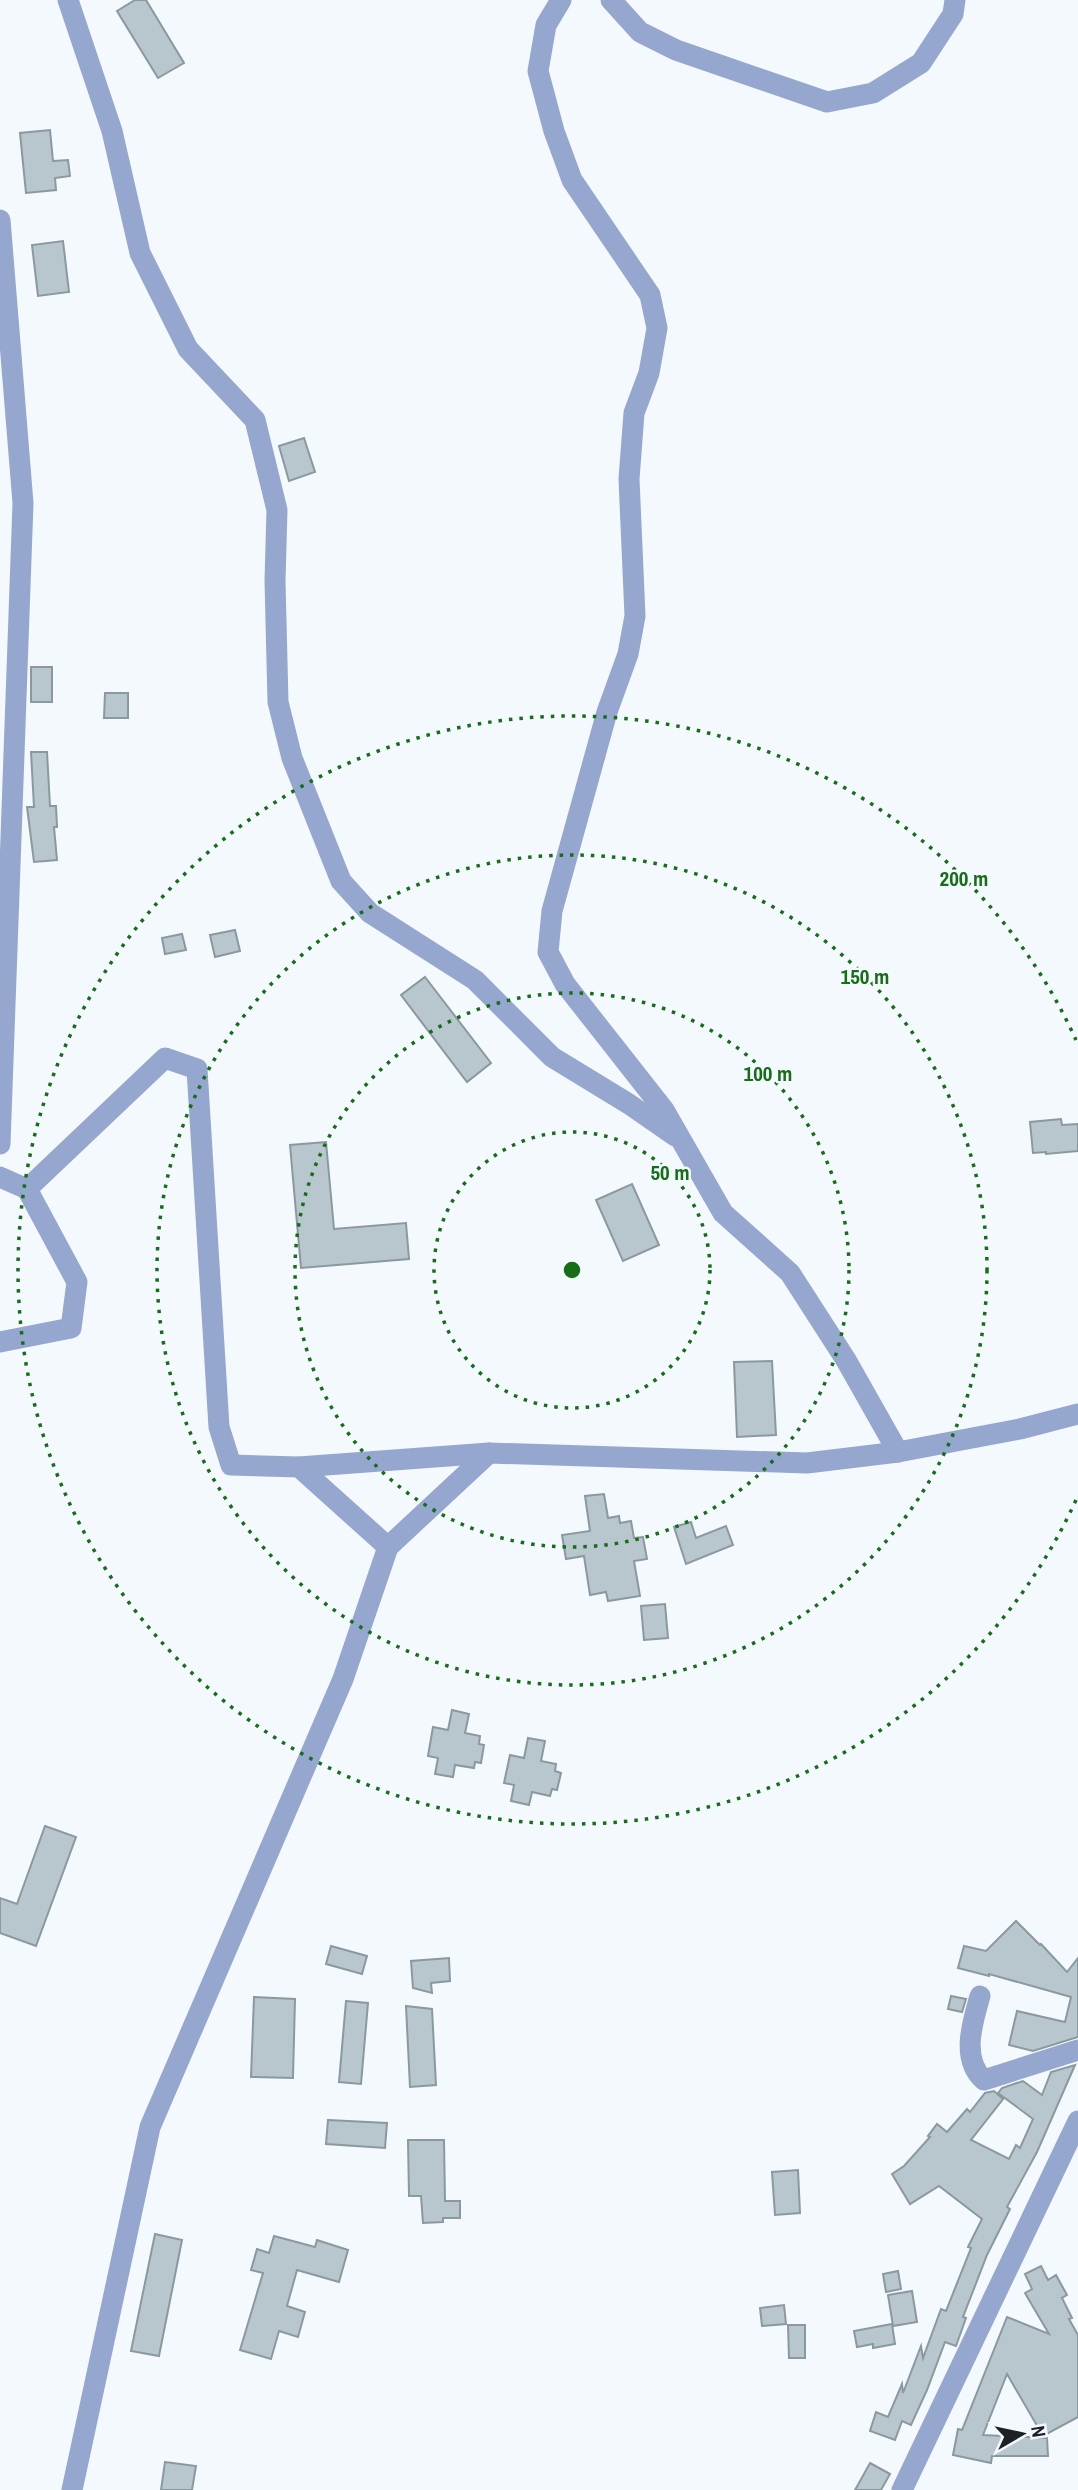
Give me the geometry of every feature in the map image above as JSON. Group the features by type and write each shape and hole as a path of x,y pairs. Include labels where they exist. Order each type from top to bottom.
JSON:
{"street":[{"path":"68,0 112,131 140,253 188,349 255,420 277,510 275,581 278,702 292,758 341,881 370,913 475,981 552,1057 629,1104 681,1141"},
{"path":"561,0 546,25 538,71 554,131 572,180 650,295 657,328 649,373 634,413 629,479 635,616 628,654 607,712 552,911 548,952 565,984 664,1110 723,1213 790,1273 846,1360 898,1452"},
{"path":"611,0 640,32 676,50 827,102 873,93 921,63 953,14 955,0"},
{"path":"0,220 23,503 6,796 0,1144"},
{"path":"27,1189 165,1058 197,1069 219,1427 231,1465 299,1467 489,1453 807,1463 898,1452 1020,1429 1078,1414"},
{"path":"0,1177 27,1189 77,1282 71,1328 0,1342"},
{"path":"72,2490 150,2127 343,1679 388,1547 489,1453"},
{"path":"299,1467 388,1547"},
{"path":"980,1996 969,2043 978,2074 984,2080 1078,2050"},
{"path":"902,2490 1078,2121"}],"building":[{"path":"135,0 146,0 184,63 158,78 117,11"},
{"path":"50,130 53,161 68,160 70,176 55,178 56,190 26,193 20,133"},
{"path":"63,241 69,292 38,296 32,245"},
{"path":"304,438 315,472 289,481 279,446"},
{"path":"31,667 52,667 52,702 31,702"},
{"path":"105,693 128,693 128,718 104,718"},
{"path":"31,752 47,752 50,806 56,806 57,827 54,827 57,860 34,862 27,807 34,807"},
{"path":"235,930 240,951 215,957 210,935"},
{"path":"182,934 186,950 165,954 162,938"},
{"path":"425,977 491,1063 467,1082 401,995"},
{"path":"1061,1119 1062,1125 1078,1124 1078,1151 1033,1153 1030,1122"},
{"path":"326,1142 334,1229 406,1223 409,1259 301,1268 290,1145"},
{"path":"632,1184 659,1245 623,1261 596,1200"},
{"path":"772,1361 776,1435 737,1437 734,1362"},
{"path":"604,1494 608,1518 619,1516 620,1523 631,1521 634,1538 643,1537 647,1559 634,1561 640,1596 608,1601 606,1592 590,1595 584,1556 566,1559 562,1535 590,1531 585,1496"},
{"path":"691,1522 696,1538 726,1526 733,1545 686,1564 674,1527"},
{"path":"665,1604 668,1638 644,1640 641,1606"},
{"path":"452,1710 469,1714 465,1733 480,1736 479,1744 484,1745 481,1763 475,1762 474,1768 455,1765 453,1777 435,1774 438,1758 428,1756 433,1727 448,1730"},
{"path":"528,1738 545,1741 541,1761 556,1764 555,1771 561,1773 557,1790 552,1789 550,1796 532,1792 529,1805 511,1801 514,1785 504,1783 510,1755 524,1758"},
{"path":"45,1826 76,1837 36,1946 0,1933 0,1898 17,1904"},
{"path":"1016,1921 1067,1972 1078,1958 1078,2037 1033,2051 1009,2045 1017,2011 1065,2022 1071,1997 958,1968 964,1946 986,1951"},
{"path":"331,1946 367,1956 362,1974 326,1964"},
{"path":"449,1958 450,1981 431,1983 432,1993 413,1988 411,1961"},
{"path":"951,1996 966,1999 962,2012 948,2009"},
{"path":"254,1997 295,1999 293,2078 251,2077"},
{"path":"346,2001 368,2003 361,2084 339,2082"},
{"path":"406,2006 432,2009 436,2085 410,2087"},
{"path":"1075,2065 1037,2152 1007,2207 1010,2209 987,2255 963,2317 966,2318 956,2346 945,2342 911,2425 902,2421 895,2440 870,2431 876,2412 888,2417 902,2384 903,2393 921,2346 923,2358 941,2309 946,2311 971,2248 968,2247 982,2219 939,2186 910,2204 892,2174 904,2166 930,2137 928,2136 937,2124 947,2132 967,2109 970,2112 985,2093 994,2091 1003,2099 971,2140 1009,2159 1016,2145 1020,2148 1033,2119 998,2093 1002,2088 1023,2081 1042,2095 1051,2072"},
{"path":"328,2120 387,2123 385,2148 326,2144"},
{"path":"408,2140 444,2140 445,2201 460,2201 460,2218 443,2218 443,2222 423,2223 421,2196 409,2196"},
{"path":"798,2170 800,2213 775,2215 772,2172"},
{"path":"155,2234 182,2240 159,2356 131,2351"},
{"path":"274,2236 315,2247 317,2240 348,2250 339,2282 297,2270 287,2306 305,2312 298,2337 279,2331 271,2359 240,2350 263,2273 251,2270 257,2249 269,2253"},
{"path":"1041,2266 1048,2280 1056,2275 1067,2295 1062,2298 1078,2335 1078,2417 1043,2436 1007,2374 983,2435 1047,2438 1048,2456 992,2456 991,2463 953,2455 958,2429 962,2430 1007,2317 1049,2334 1025,2293 1032,2289 1025,2274"},
{"path":"898,2271 901,2289 886,2292 883,2274"},
{"path":"912,2291 917,2322 893,2326 888,2295"},
{"path":"784,2305 786,2324 762,2326 760,2308"},
{"path":"892,2324 895,2344 873,2348 873,2344 857,2347 854,2331"},
{"path":"788,2325 805,2325 805,2358 789,2358"},
{"path":"165,2462 196,2466 192,2490 161,2490"},
{"path":"870,2463 890,2474 881,2490 855,2490"}]}
